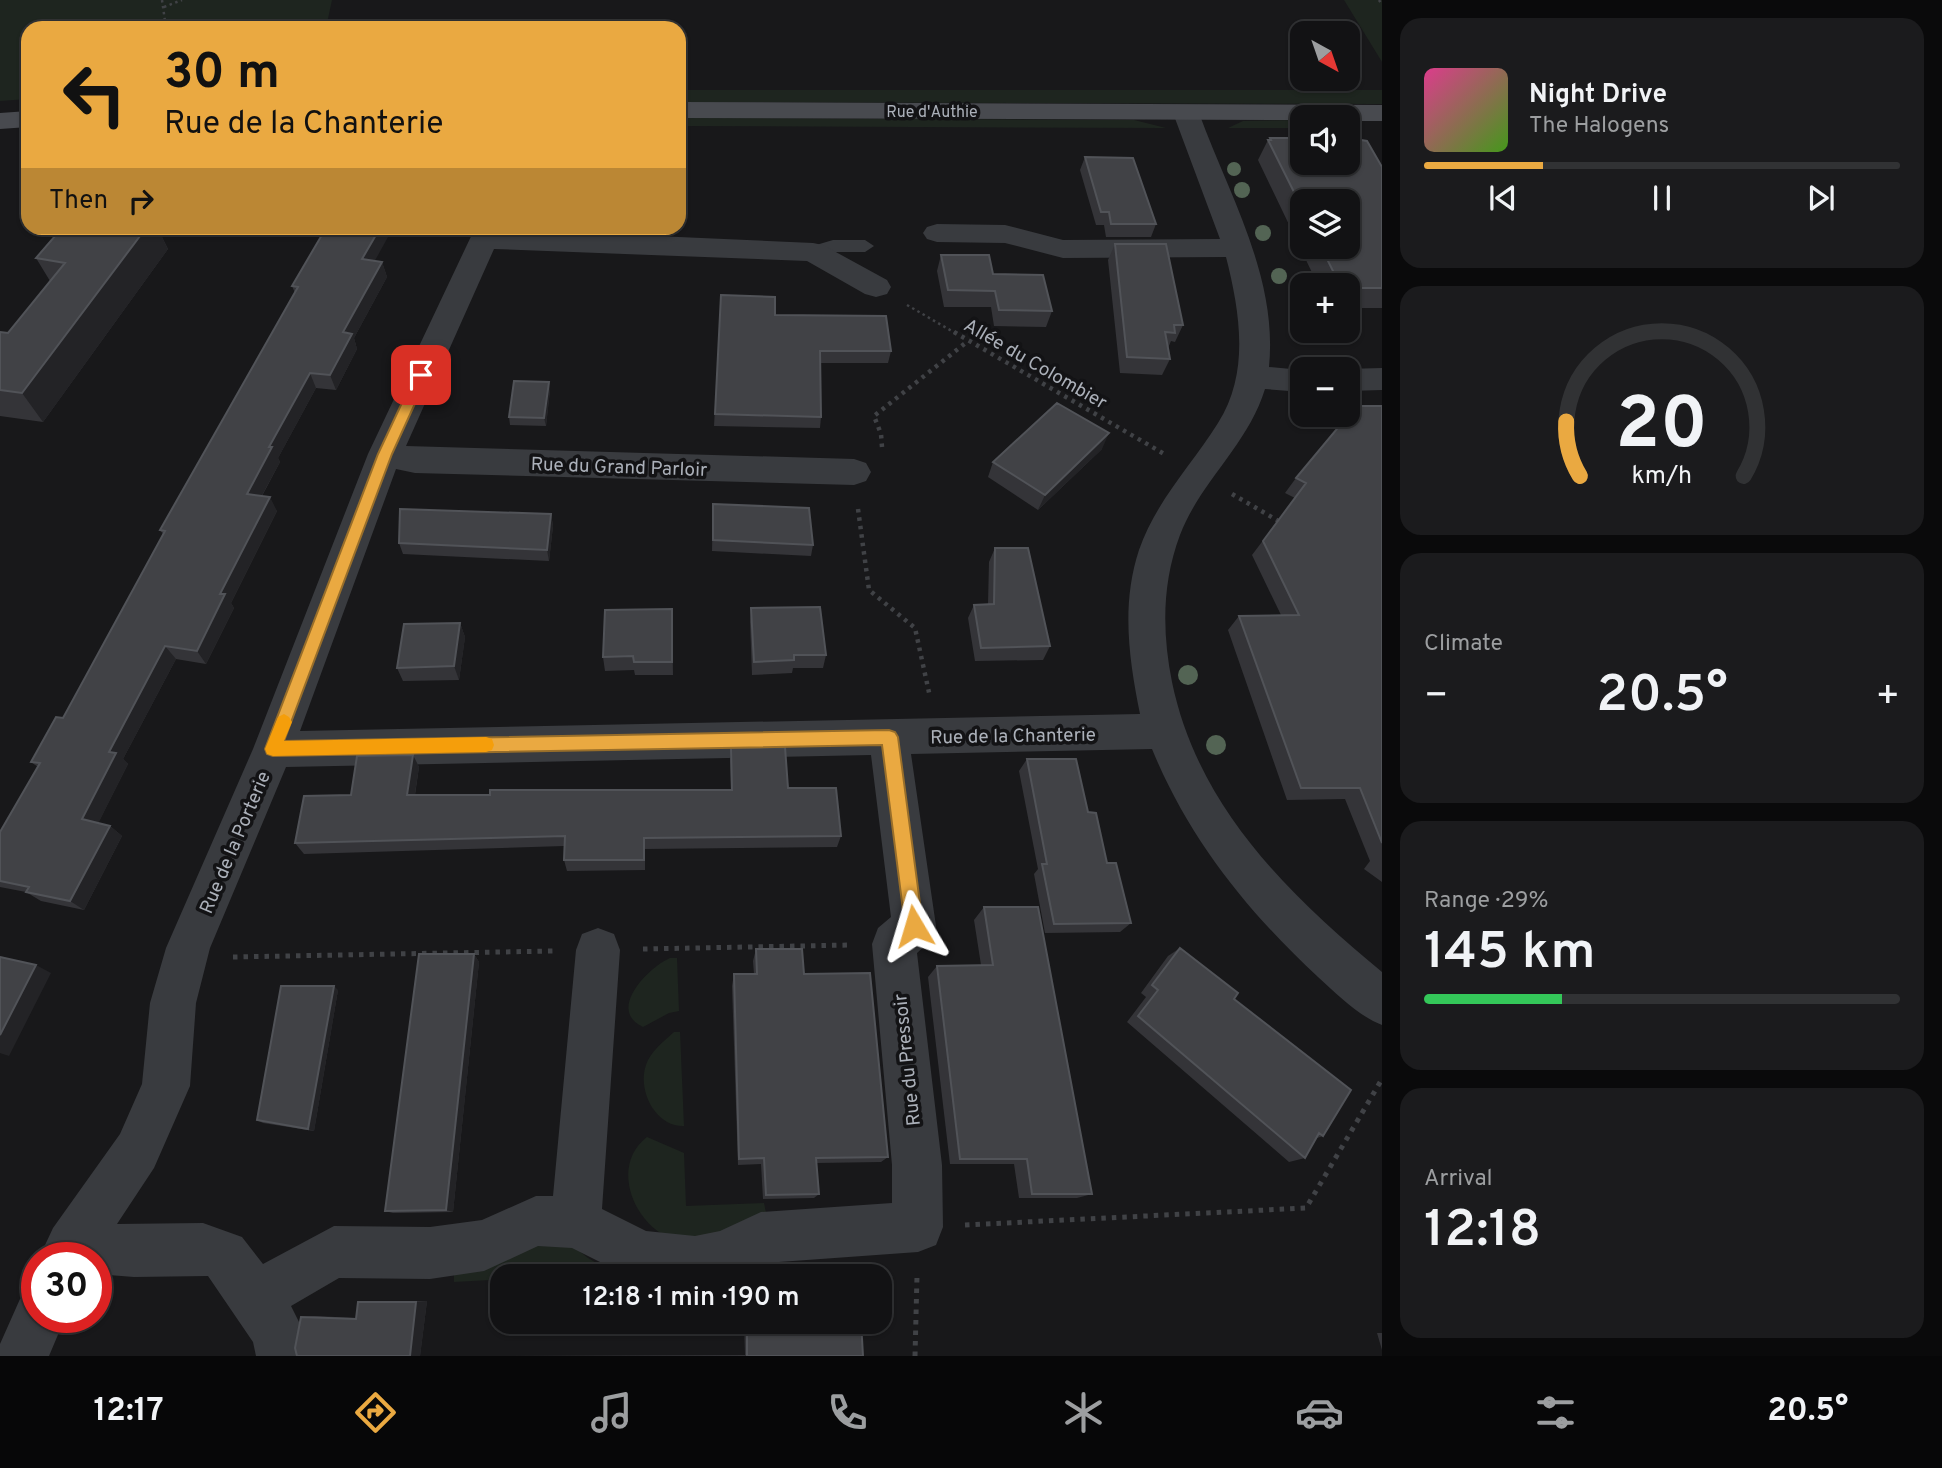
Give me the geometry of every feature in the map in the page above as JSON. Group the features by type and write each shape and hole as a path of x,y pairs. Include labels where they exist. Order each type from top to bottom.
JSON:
{"street":[{"name":"Rue d'Authie","path":"686,110 1382,113"},
{"path":"1185,113 1238,248 1250,290 1255,351 1245,403 1231,435 1179,503 1164,530 1154,560 1144,624 1146,651 1164,731 1203,814 1229,851 1294,927 1382,1002"},
{"path":"0,121 21,120"},
{"path":"937,233 1005,234 1063,249 1238,248"},
{"name":"Rue de la Porterie","path":"75,1242 137,1151 166,1086 173,1003 188,948 273,749 385,454 485,235"},
{"path":"520,235 813,252 876,287"},
{"path":"1251,377 1290,380"},
{"path":"1360,380 1382,379"},
{"name":"Rue du Grand Parloir","path":"385,454 415,460 854,472"},
{"name":"Rue de la Chanterie","path":"273,749 1164,731"},
{"path":"889,737 914,926 894,944"},
{"name":"Rue du Pressoir","path":"894,944 917,1165 918,1227"},
{"path":"576,1223 598,950"},
{"path":"255,1297 334,1252 430,1253 484,1245 536,1221 576,1223 642,1256 695,1262 724,1256 761,1238 918,1227"},
{"path":"112,1251 203,1249 224,1255 277,1332 283,1356"},
{"path":"22,1356 32,1333"}],"lane":[{"path":"813,252 833,246 866,246"}],"path":[{"path":"162,0 165,21"},
{"path":"163,8 182,0"},
{"path":"1379,0 1382,5"},
{"name":"Allée du Colombier","path":"876,287 1172,458"},
{"path":"939,737 915,628 869,590 854,472 882,449 881,435 874,416 968,341"},
{"path":"1228,491 1287,526"},
{"path":"188,948 230,957 894,944"},
{"path":"915,1356 918,1227 1306,1209 1382,1079"}],"shaded area":[{"path":"0,0 332,0 328,21 21,21 21,100 0,101"},
{"path":"1344,0 1382,0 1382,62 1360,26 1360,21 1357,21"},
{"path":"686,90 1382,90 1382,104 686,102"},
{"path":"686,118 1134,120 1166,128 686,126"},
{"path":"1290,120 1290,128 1228,128 1243,121"},
{"path":"670,958 677,958 679,1011 669,1013 643,1027 633,1020 629,1010 630,1000 642,979"},
{"path":"674,1032 680,1032 684,1126 665,1121 657,1114 644,1086 648,1060"},
{"path":"647,1137 684,1153 686,1206 764,1203 766,1213 690,1244 660,1233 638,1209 628,1179 636,1149"},
{"path":"530,1237 568,1242 598,1264 490,1264 490,1280 454,1282 454,1270"}],"building":[{"path":"1270,138 1290,138 1290,175 1360,175 1360,140 1367,141 1382,167 1382,288 1360,288 1360,273 1334,273 1327,259 1360,259 1360,189 1292,189 1268,140 1271,140"},
{"path":"1085,157 1133,158 1156,224 1111,224 1109,212 1101,212"},
{"path":"56,235 141,235 22,393 0,390 0,332 8,333 65,263 36,258"},
{"path":"322,235 376,235 362,259 382,262 343,332 352,334 330,375 310,373 269,447 272,447 247,494 270,497 220,594 225,594 197,651 165,646 109,752 116,753 82,819 110,826 70,901 26,892 29,887 0,881 0,832 40,763 31,762 56,717 63,718 165,531 160,530 298,287 292,286"},
{"path":"1115,244 1166,244 1183,325 1174,325 1175,333 1165,332 1170,359 1127,357"},
{"path":"941,255 989,255 993,274 1043,275 1052,311 999,310 995,291 948,290"},
{"path":"721,295 775,297 775,315 886,316 891,351 820,351 821,417 715,414"},
{"path":"514,381 549,382 544,418 509,417"},
{"path":"1057,403 1109,433 1045,495 993,462"},
{"path":"1360,406 1382,406 1382,843 1360,788 1301,788 1239,616 1299,615 1263,541 1306,483 1296,478 1338,427 1360,427"},
{"path":"713,504 809,508 813,545 713,540"},
{"path":"400,509 551,514 547,550 399,543"},
{"path":"995,548 1028,548 1050,646 981,648 974,605 994,604"},
{"path":"820,607 826,655 794,655 794,660 754,662 751,608"},
{"path":"672,609 672,662 634,662 633,656 603,657 605,610"},
{"path":"460,623 454,666 397,668 404,624"},
{"path":"785,747 788,788 836,788 841,836 644,838 644,860 564,860 565,836 295,843 304,796 351,795 357,756 413,755 407,795 490,795 490,790 732,790 731,748"},
{"path":"1027,759 1076,759 1088,812 1096,813 1107,863 1116,863 1131,923 1054,924 1042,864 1047,864"},
{"path":"984,907 1038,907 1092,1194 1032,1194 1027,1159 960,1159 937,966 993,965"},
{"path":"1180,948 1238,993 1234,999 1351,1090 1323,1136 1319,1133 1305,1158 1138,1016 1158,990 1152,985"},
{"path":"756,949 802,949 804,974 870,973 888,1157 816,1158 819,1194 766,1195 764,1158 739,1159 734,974 757,974"},
{"path":"419,954 474,954 446,1210 385,1211"},
{"path":"0,957 36,965 0,1035"},
{"path":"281,986 334,986 308,1129 257,1120"},
{"path":"358,1302 416,1302 410,1356 297,1356 295,1348 301,1317 356,1319"},
{"path":"747,1334 862,1334 863,1356 747,1356"}],"slow traffic":[{"path":"284,722 273,749 486,745"}],"route":[{"path":"421,375 385,454 273,749 889,737 914,926"}]}
